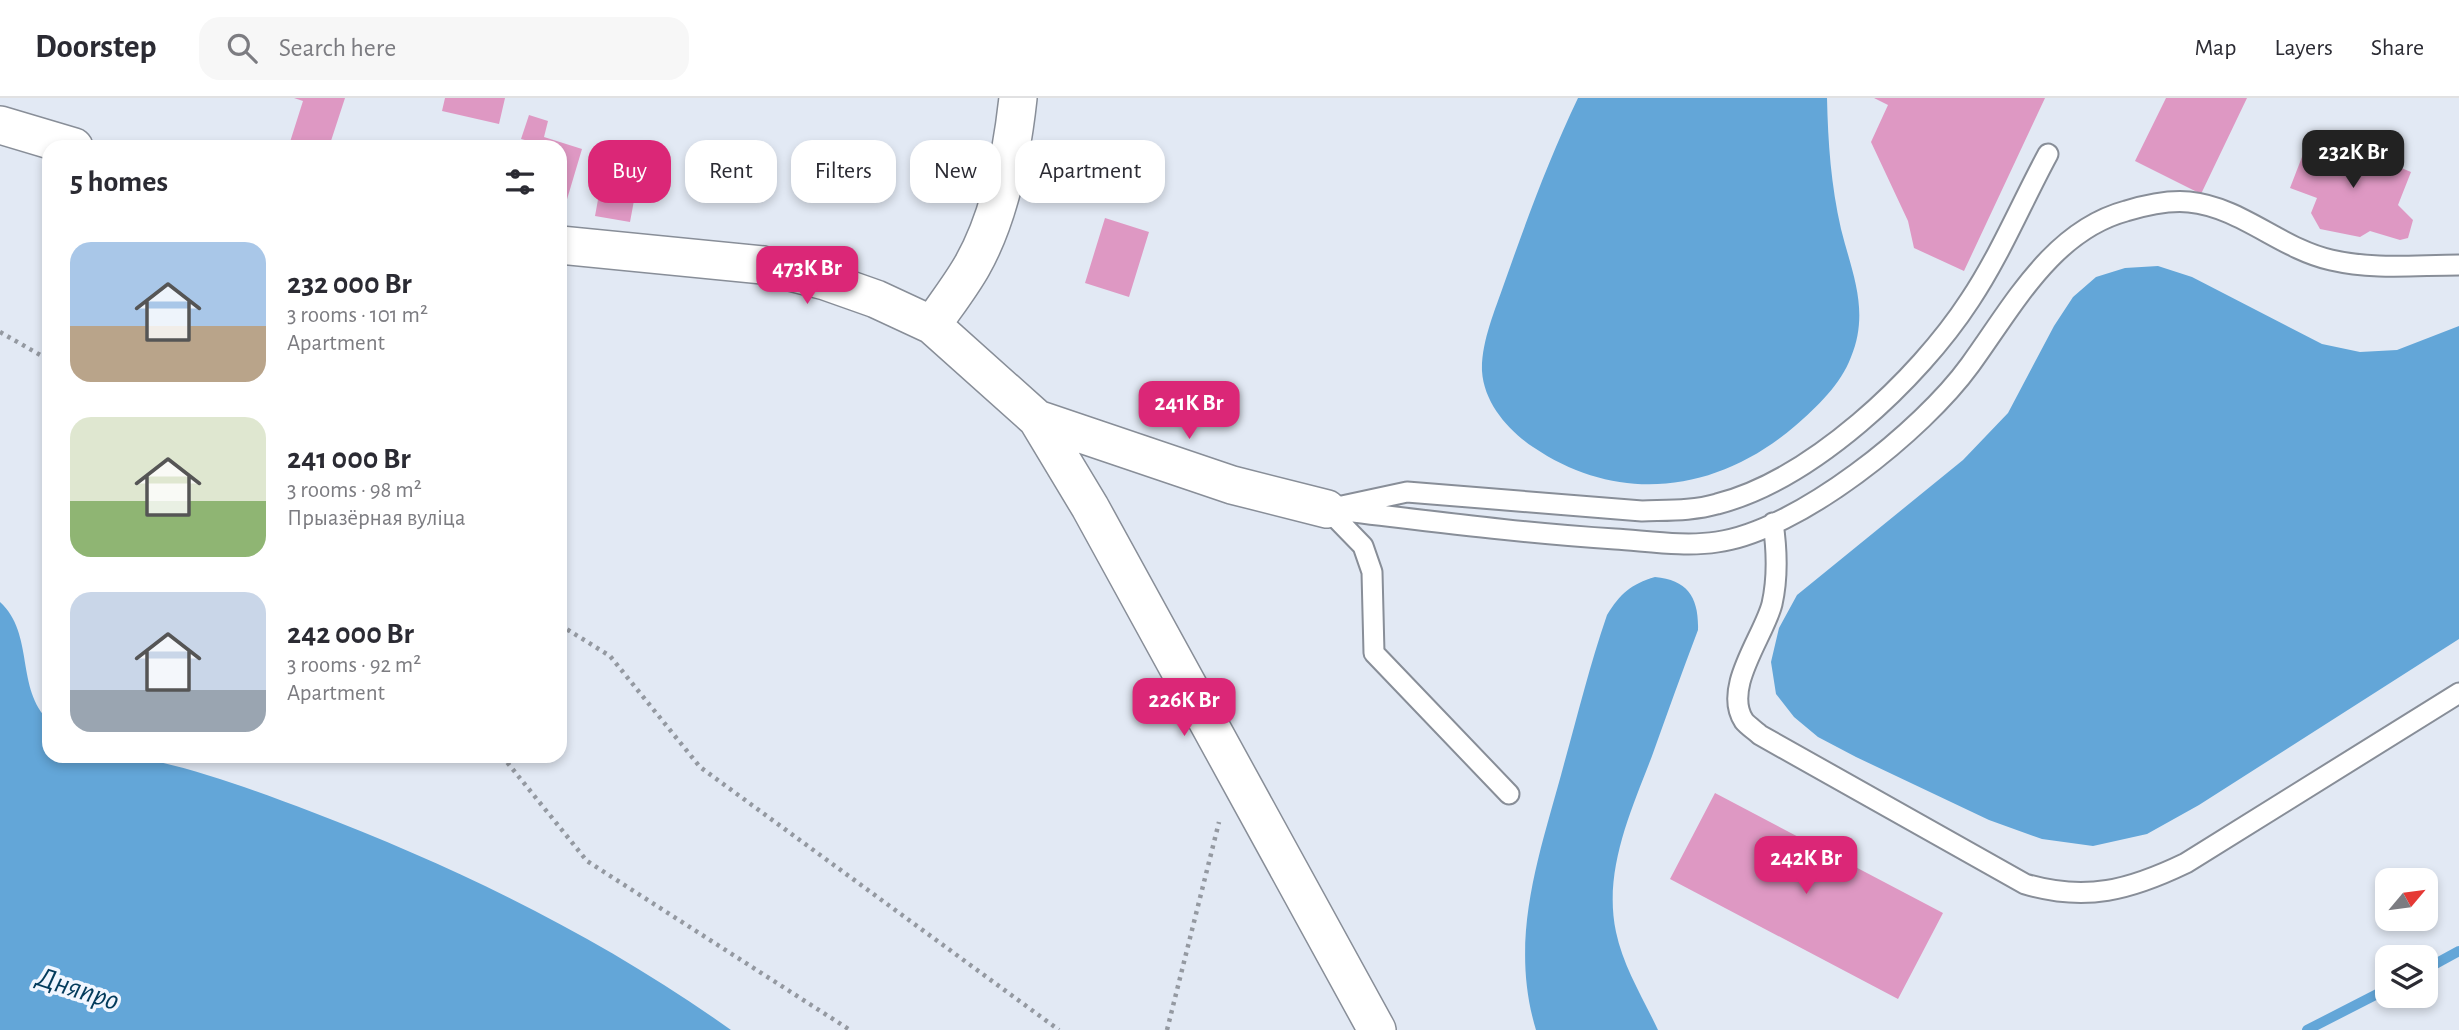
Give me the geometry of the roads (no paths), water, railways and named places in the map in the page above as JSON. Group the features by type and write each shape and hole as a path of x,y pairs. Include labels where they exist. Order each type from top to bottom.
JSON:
{"street":[{"path":"932,325 973,265 995,208 1014,137 1018,98"},
{"path":"0,125 50,140"},
{"path":"567,246 763,265 864,295 932,325 1037,419 1090,508 1377,1030"},
{"path":"1037,419 1232,485 1328,509"}],"lane":[{"path":"1328,509 1407,492 1642,511 1679,510 1717,504 1752,491 1794,468 1873,412 1942,341 1972,298 2048,154"},
{"path":"1328,509 1554,535 1716,543 1748,535 1834,490 1882,453 1931,409 1968,368 1999,323 2062,244 2095,220 2157,204 2190,202 2229,213 2303,251 2329,260 2383,267 2459,265"},
{"path":"1328,509 1363,546 1372,572 1374,653 1509,794"},
{"path":"1773,523 1777,577 1771,606 1742,674 1738,698 1744,721 1760,736 2025,884 2058,893 2094,893 2159,877 2186,863 2459,693"}],"water":[{"path":"1578,98 1827,98 1835,196 1859,308 1856,340 1847,367 1820,403 1765,448 1734,465 1701,477 1668,483 1634,484 1600,478 1566,466 1533,447 1506,424 1487,394 1482,360 1489,327 1538,190"},
{"path":"2158,266 2192,277 2322,344 2360,352 2397,350 2459,326 2459,639 2199,805 2147,834 2093,846 2042,839 1989,820 1818,737 1794,717 1776,694 1771,662 1779,628 1797,595 1963,460 2008,413 2054,326 2073,297 2096,277 2125,268"},
{"path":"1655,577 1676,582 1689,593 1694,600 1698,630 1621,842 1613,886 1613,909 1623,957 1658,1030 1536,1030 1528,996 1525,962 1530,896 1537,863 1607,615 1627,591"},
{"name":"Дняпро","path":"0,602 18,629 32,693 42,712 42,763 164,763 245,787 312,812 475,881 580,935 632,965 731,1030 0,1030"}],"waterway":[{"path":"2438,962 2459,951"},
{"path":"2307,1030 2375,995"}]}
